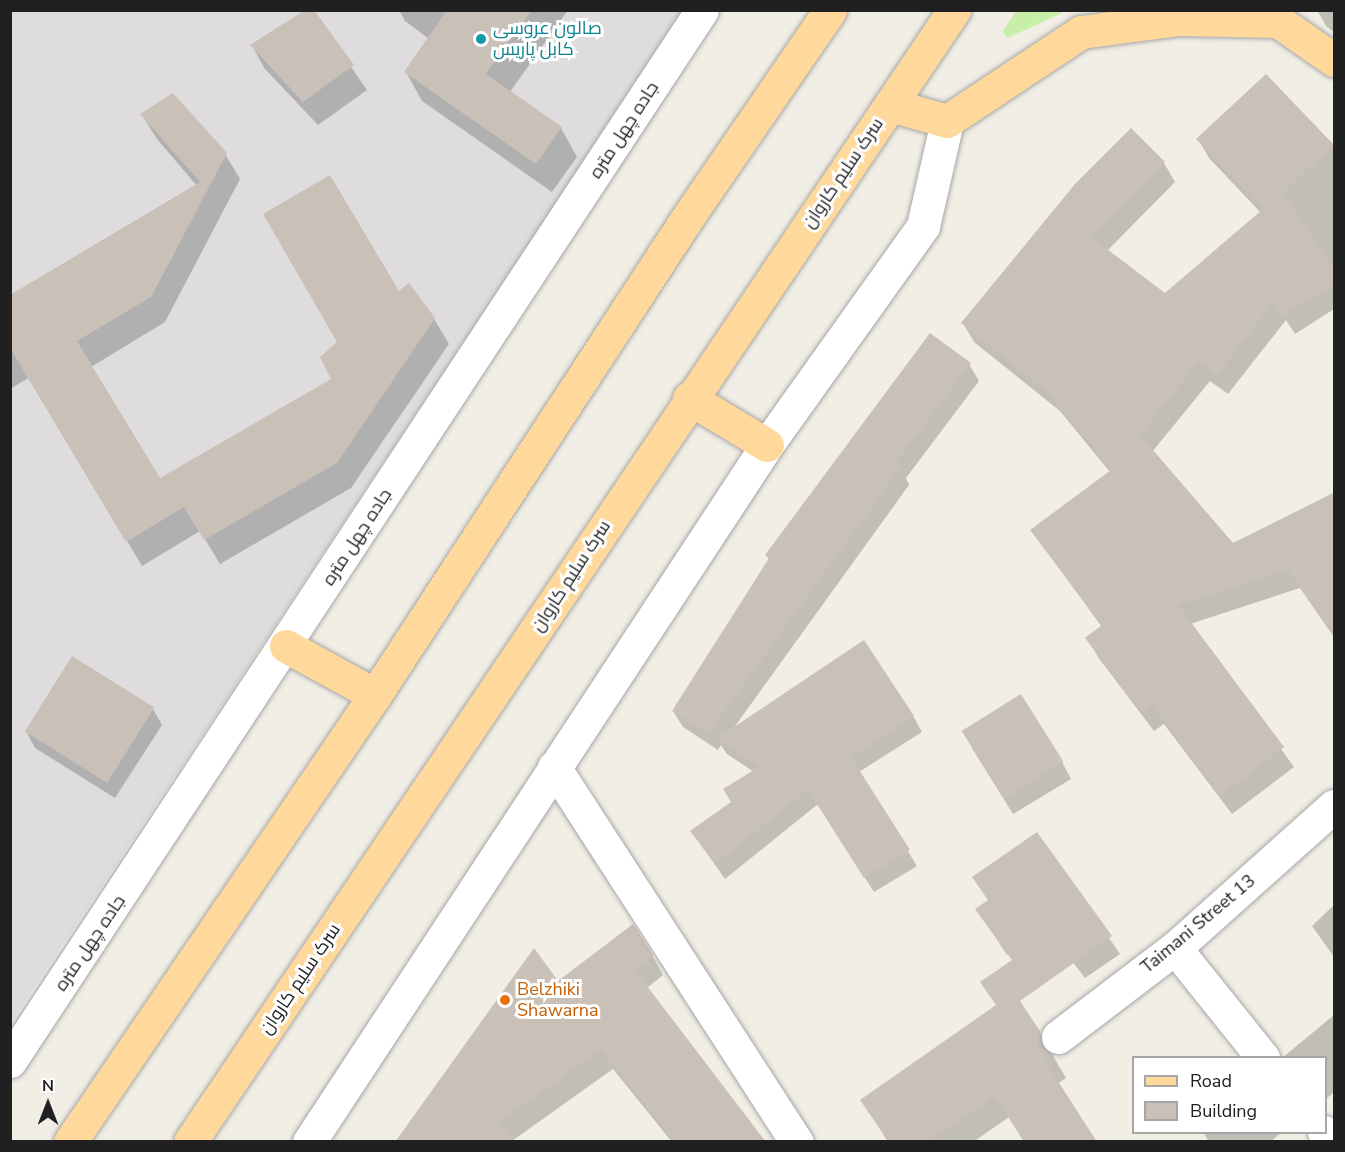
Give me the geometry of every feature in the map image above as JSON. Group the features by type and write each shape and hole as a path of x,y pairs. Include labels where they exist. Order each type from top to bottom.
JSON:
{"main road":[{"name":"سرک سلیم کاروان","path":"190,1142 689,398 954,10"},
{"path":"890,105 946,121 1081,32 1179,19 1271,14 1335,60"},
{"path":"70,1142 375,695 823,15"},
{"path":"689,398 767,445"},
{"path":"286,646 375,695"}],"street":[{"name":"جاده چهل متره","path":"10,1061 286,646 702,10"},
{"path":"309,1142 767,445 923,226 946,121"},
{"path":"555,766 797,1142"},
{"name":"Taimani Street 13","path":"1058,1037 1175,948 1335,806"},
{"path":"1175,948 1261,1056"}],"shaded area":[{"path":"11,11 684,11 11,1022"}],"green space":[{"path":"1017,10 1062,11 1062,13 1007,38 1003,31"}],"building":[{"path":"305,10 314,10 354,65 303,102 250,45"},
{"path":"447,10 532,10 486,74 562,127 536,164 404,72"},
{"path":"1266,74 1334,145 1283,192 1335,268 1335,283 1283,316 1274,302 1216,376 1198,362 1140,435 1233,543 1335,492 1335,636 1287,569 1178,605 1284,747 1220,796 1152,705 1142,713 1085,638 1102,625 1030,530 1111,470 1047,392 961,323 1075,184 1131,128 1165,162 1091,237 1165,293 1263,209 1196,139"},
{"path":"173,93 227,153 151,297 77,341 160,478 331,379 320,357 337,342 263,214 330,175 399,291 409,283 435,318 337,463 204,540 184,507 126,542 10,348 10,295 200,182 140,114"},
{"path":"930,333 971,363 895,463 901,467 708,734 672,711 769,558 765,555"},
{"path":"864,640 914,716 851,757 910,850 864,878 808,790 715,864 690,831 731,802 723,789 759,767 716,739"},
{"path":"72,656 154,707 107,783 25,731"},
{"path":"1021,694 1063,762 1004,799 962,731"},
{"path":"1037,832 1112,936 1020,1001 1040,1031 1043,1048 1054,1055 1045,1061 1097,1142 1024,1142 995,1096 929,1142 889,1142 860,1100 996,1005 980,982 1012,960 975,909 988,900 972,877"},
{"path":"633,924 653,955 634,969 766,1142 675,1142 601,1050 500,1121 515,1142 395,1142 534,948 558,981"}],"place":[{"name":"صالون عروسی کابل پاریس","path":"481,39"},
{"name":"Belzhiki Shawarna","path":"505,1000"}]}
